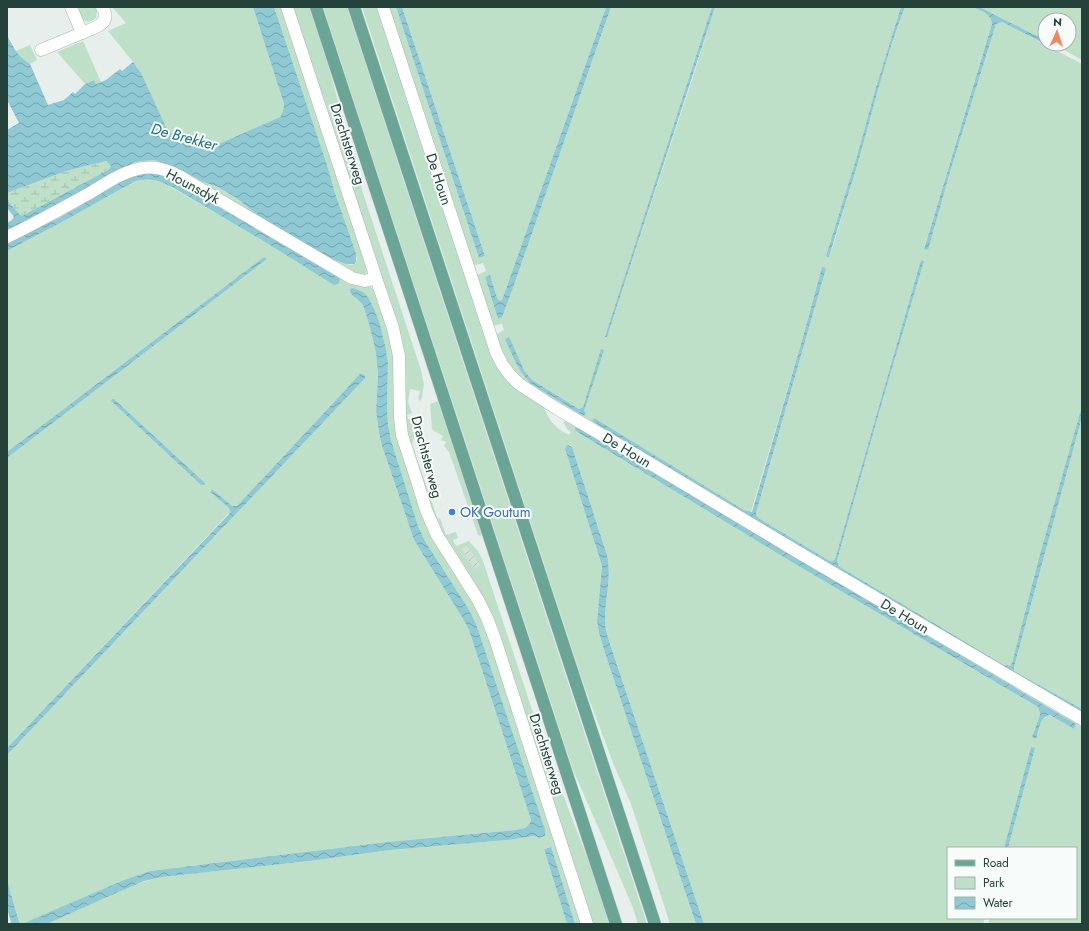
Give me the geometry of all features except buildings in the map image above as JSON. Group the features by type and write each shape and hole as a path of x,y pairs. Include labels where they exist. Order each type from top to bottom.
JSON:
{"main road":[{"name":"Drachtsterweg","path":"316,7 616,924"},
{"path":"354,7 655,924"}],"street":[{"path":"71,7 82,33"},
{"path":"41,50 102,24 104,21 105,12 102,7"},
{"name":"Drachtsterweg","path":"287,7 397,342 399,356 400,417 402,435 426,510 437,535 478,600 487,618 587,924"},
{"name":"De Houn","path":"383,7 496,352 510,375 519,384 556,408 1082,719"},
{"name":"Hounsdyk","path":"7,237 65,207 121,175 143,168 153,167 171,172 352,278 365,281 376,278"}],"shaded area":[{"path":"467,546 480,566 474,570 462,549"}],"green space":[{"path":"76,7 96,7 96,18 89,22 83,20"},
{"path":"112,7 253,7 284,104 280,117 214,146 186,140 174,135 166,127 137,67 108,31 126,23"},
{"path":"274,7 282,7 367,268 366,274 363,276 153,165 122,169 141,161 155,160 171,166 203,182 218,187 235,197 255,213 292,238 350,265 356,263 357,259 328,168"},
{"path":"293,7 309,7 327,61 363,193 421,370 424,385 421,401 418,399 420,391 410,389 408,402 412,413 407,415 408,419 418,416 416,425 413,425 412,432 415,433 412,445 410,445 406,426 404,362"},
{"path":"323,7 347,7 647,924 638,924 633,908 573,770"},
{"path":"362,7 379,7 492,354 543,405 547,415 556,427 569,435 571,432 567,429 563,422 568,420 1082,722 1082,924 988,924 990,919 1077,919 1077,847 1008,847 1034,749 1031,747 1004,847 947,847 947,919 985,919 983,924 704,924 608,637 605,620 609,579 607,555 571,445 566,446 565,449 602,566 597,621 599,633 696,924 670,924 631,804 615,768 583,683","holes":["579,433 633,460 1076,724 1074,729 1050,715 1042,721 1036,738 1032,737 1040,715 1038,707 790,561"]},
{"path":"387,7 396,7 479,258 485,256 402,7 606,7 502,300 500,301 497,298 490,276 485,277 498,319 515,282 611,7 712,7 689,83 630,260 607,337 715,7 901,7 826,256 829,257 881,79 905,7 973,7 989,15 992,21 924,248 928,249 950,172 996,24 1002,22 1037,40 1037,52 1059,52 1082,64 1082,406 1010,667 1004,665 840,567 837,562 924,261 921,260 835,559 833,561 830,561 760,519 757,517 756,513 825,268 822,267 803,337 751,512 744,510 594,419 743,513 582,419 513,373 495,337 504,330 502,324 491,326 475,276 486,271 483,263 472,266","holes":["508,337 524,370 532,380 579,409 583,407 601,350 584,411 584,416 530,383 521,372 505,339"]},
{"path":"980,7 1082,7 1082,60 1068,52 1077,52 1077,12 1037,12 1037,36"},
{"path":"83,41 101,82 96,84 94,80 85,84 57,52"},
{"path":"30,45 37,60 30,64 23,60 16,51"},
{"path":"106,161 111,166 108,170 22,216 7,200 7,193 66,171"},
{"path":"164,172 351,280 375,290 384,315 394,356 394,406 454,570 483,620 582,924 575,924 550,847 544,849 567,924 47,924 118,891 161,877 310,861 390,850 508,840 534,836 537,837 476,624 468,608 425,541 418,526 391,440 387,408 388,362 385,345 375,311 353,296 363,305 370,326 376,353 378,375 376,411 382,446 414,540 469,630 531,820 529,825 525,828 516,830 387,842 150,871 124,880 25,924 21,924 19,922 7,880 7,755 238,512 356,378 237,506 232,506 212,489 210,492 229,508 230,512 7,748 7,458 267,259 264,257 7,452 7,251 135,181 148,180 162,182 338,284 340,280 201,196 144,173 7,243 7,240 134,173","holes":["114,399 205,483 205,485 201,485 111,401"]},
{"path":"438,401 482,535 481,536 478,535 449,452 444,446 446,442 441,440 443,436 432,429 430,404"},
{"path":"1082,417 1082,709 1014,671 1014,667"},
{"path":"413,447 437,517 438,519 440,518 446,535 456,532 458,538 453,540 456,546 469,541 478,551 483,561 541,737 590,865 609,924 593,924 495,625 437,524 411,448","holes":["467,546 480,566 474,569 462,549"]}],"water":[{"path":"253,7 274,7 356,254 356,262 354,264 346,264 329,258 292,238 255,213 235,197 218,187 203,182 185,172 155,160 133,163 7,232 7,223 14,217 7,208 7,200 22,216 108,170 111,166 106,161 66,171 7,193 7,130 19,123 7,100 7,35 19,55 30,64 48,105 64,100 73,92 75,94 85,84 94,80 96,84 106,80 120,69 122,71 133,62 141,73 166,127 174,135 186,140 214,146 280,117 283,111 284,104"},
{"path":"396,7 402,7 485,256 479,258"},
{"path":"606,7 611,7 515,282 502,317 498,319 485,277 490,275 497,298 500,301 502,300"},
{"path":"712,7 715,7 607,337 605,337"},
{"path":"901,7 905,7 886,62 829,257 826,256"},
{"path":"973,7 980,7 1037,36 1037,40 1002,22 996,24 950,172 928,250 924,249 992,24 992,21 988,15"},
{"path":"144,173 162,175 173,180 339,278 340,280 338,284 334,285 172,187 159,181 150,180 135,181 7,251 7,243 61,217 126,179"},
{"path":"264,257 267,259 7,458 7,452"},
{"path":"921,260 924,261 837,562 840,567 1004,665 1010,666 1082,406 1082,417 1014,671 1082,709 1082,714 743,513 592,421 594,418 744,510 752,512 822,267 826,268 756,513 757,517 760,519 830,561 833,561 835,559"},
{"path":"353,288 363,292 368,297 380,325 388,362 387,407 391,440 418,526 425,541 468,608 476,624 545,830 545,836 539,838 534,836 508,840 390,850 310,861 162,877 144,881 47,924 22,924 124,880 150,871 387,842 516,830 525,828 529,825 531,820 469,630 414,540 382,446 376,411 378,375 376,353 363,305 350,292 350,289"},
{"path":"509,337 524,370 532,380 579,409 583,407 601,349 604,350 584,411 586,413 584,416 530,383 521,372 514,359 505,339"},
{"path":"360,374 363,374 365,378 7,755 7,748 229,514 229,508 210,492 212,489 232,506 237,506"},
{"path":"114,399 205,483 205,485 201,485 111,401"},
{"path":"576,427 1076,724 1074,729 1050,715 1042,721 1036,739 1032,737 1040,715 1038,707 790,561 579,433 575,430"},
{"path":"568,445 572,447 607,555 609,579 605,620 608,637 704,924 696,924 599,633 597,621 602,566 565,449"},
{"path":"1031,747 1035,748 1008,847 1004,847"},
{"path":"551,847 575,924 567,924 544,849"},
{"path":"7,880 19,922 21,924 10,924 11,922 7,908"}],"place":[{"name":"OK Goutum","path":"452,512"}],"water label":[{"name":"De Brekker","path":"184,137"}]}
